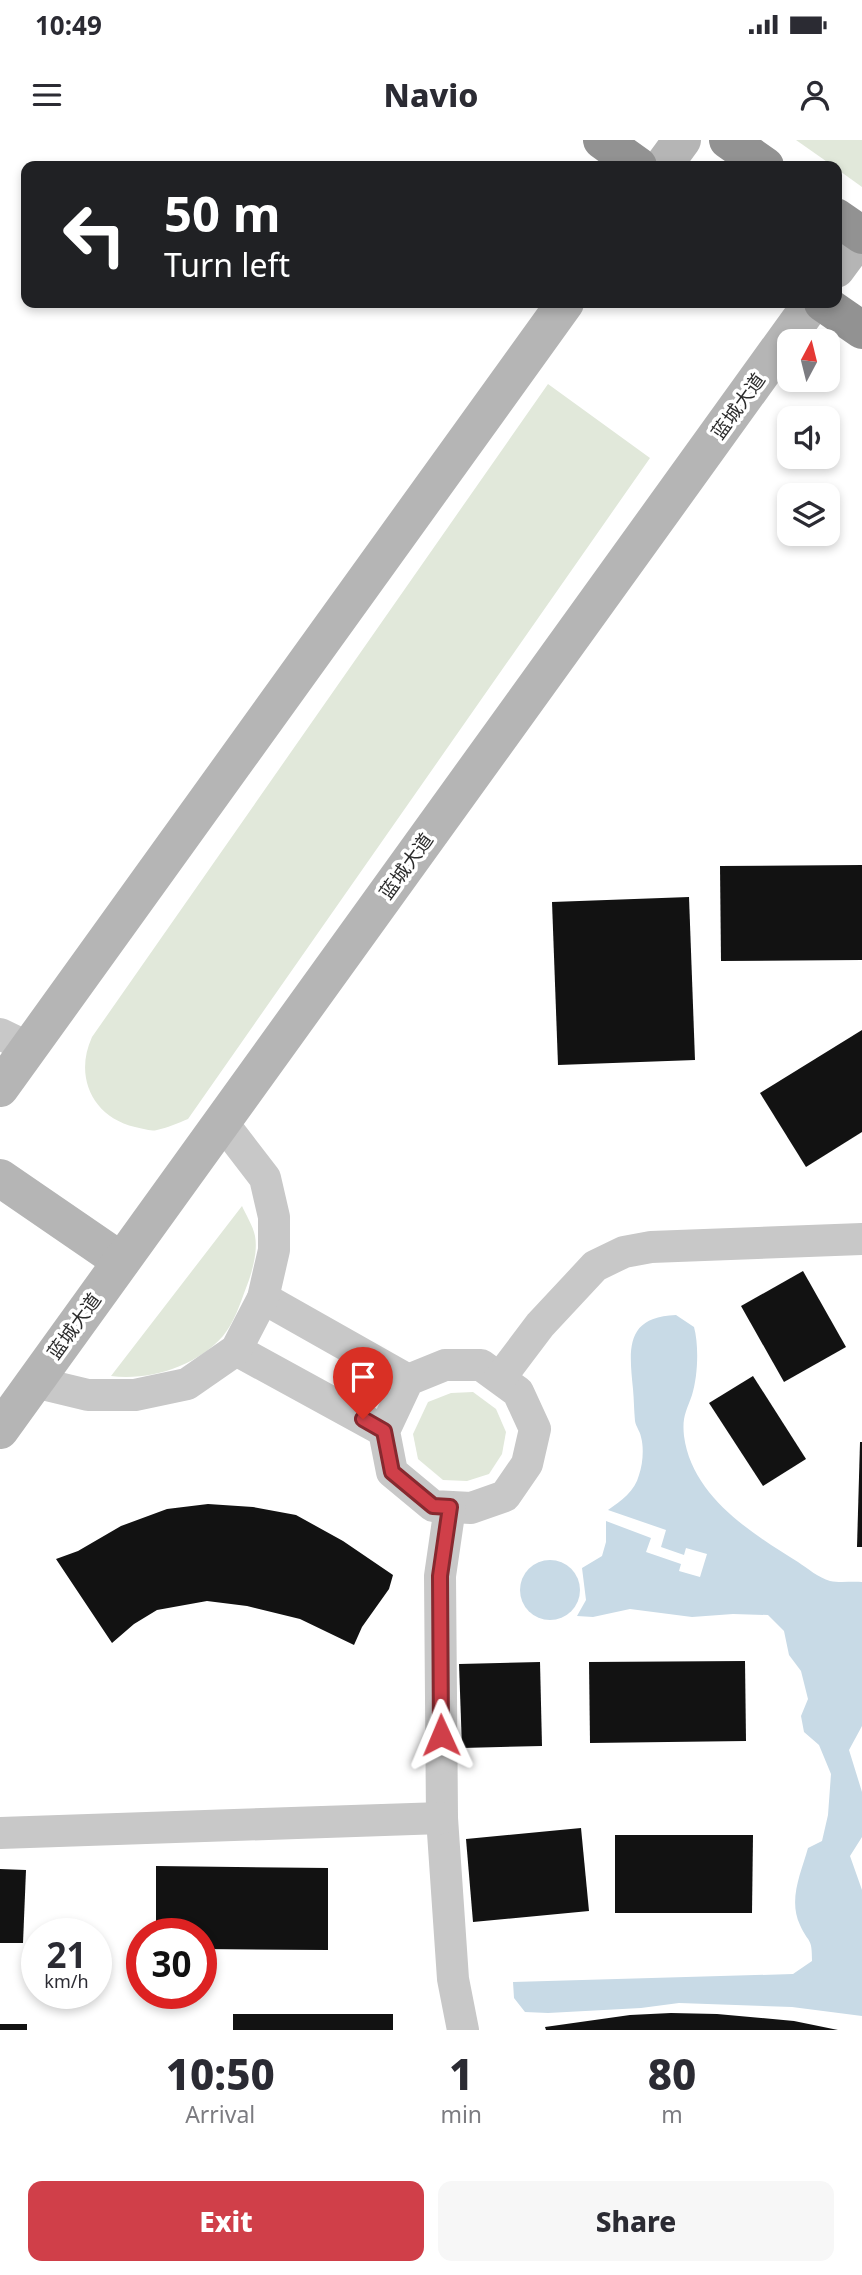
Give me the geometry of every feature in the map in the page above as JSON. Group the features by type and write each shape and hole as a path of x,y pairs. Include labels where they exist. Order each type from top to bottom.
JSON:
{"highway":[{"path":"603,140 631,161"},
{"path":"728,140 758,161"},
{"path":"842,221 862,235"},
{"path":"830,308 862,330"}],"main road":[{"path":"667,161 682,140"},
{"path":"842,261 862,235"},
{"path":"0,1088 15,1041 561,308"},
{"name":"蓝城大道","path":"0,1430 808,308"},
{"path":"0,1178 121,1261"}],"street":[{"path":"34,1382 88,1395 135,1395 187,1384 236,1350 264,1298 274,1250 274,1217 264,1178 222,1122"},
{"path":"500,1378 540,1325 596,1266 624,1252 651,1247 862,1239"},
{"path":"264,1298 408,1380"},
{"path":"236,1350 384,1431"},
{"path":"446,1365 481,1365 518,1392 535,1429 527,1464 505,1496 471,1508 433,1506 392,1472 384,1431 408,1380 446,1365"},
{"path":"450,1507 440,1576 442,1818 453,1979 463,2030"},
{"path":"0,1833 442,1818"}],"shaded area":[{"path":"796,140 862,140 862,187 842,173 842,161 826,161"},
{"path":"548,384 650,458 188,1119 154,1130 120,1122 98,1104 86,1080 85,1066 92,1037"},
{"path":"242,1206 254,1232 255,1256 239,1307 223,1336 200,1356 172,1369 141,1376 111,1376"},
{"path":"473,1392 496,1409 506,1432 502,1454 489,1474 467,1481 443,1480 418,1459 413,1434 428,1402 451,1393"}],"water":[{"path":"676,1315 694,1327 696,1334 696,1379 685,1415 684,1436 689,1457 711,1495 726,1511 761,1539 813,1573 830,1581 862,1582 862,1726 849,1750 862,1792 862,1837 850,1856 862,1890 862,2016 792,2007 679,2003 641,2008 525,2012 514,1998 513,1982 793,1974 812,1961 811,1944 797,1916 795,1896 808,1848 822,1841 828,1815 831,1774 819,1745 804,1732 801,1716 808,1699 801,1671 789,1655 784,1631 768,1615 692,1617 630,1609 593,1617 577,1616 586,1600 582,1568 602,1556 606,1542 606,1521 651,1538 646,1552 681,1564 679,1571 700,1577 707,1554 686,1548 684,1555 661,1547 666,1530 608,1510 631,1491 642,1461 642,1441 635,1421 631,1361 634,1338 647,1322"},
{"path":"550,1560 562,1562 575,1573 580,1590 578,1602 567,1615 550,1620 538,1618 525,1607 520,1590 522,1578 533,1565"}],"building":[{"path":"862,865 862,960 721,961 720,866"},
{"path":"689,897 695,1060 558,1065 552,902"},
{"path":"862,1030 862,1132 806,1167 760,1093"},
{"path":"803,1271 846,1347 784,1382 741,1306"},
{"path":"753,1376 806,1459 763,1486 709,1403"},
{"path":"860,1442 862,1547 857,1547"},
{"path":"208,1504 253,1507 296,1515 343,1541 393,1575 389,1589 362,1627 354,1645 300,1619 247,1606 207,1601 157,1610 134,1624 112,1643 56,1559 78,1551 121,1526 167,1509"},
{"path":"745,1661 746,1741 590,1743 589,1662"},
{"path":"540,1662 542,1746 462,1748 459,1664"},
{"path":"581,1828 589,1911 473,1922 466,1839"},
{"path":"615,1835 753,1835 752,1913 615,1913"},
{"path":"156,1866 328,1868 328,1950 217,1949 217,1918 156,1918"},
{"path":"0,1869 26,1870 21,1943 0,1943"},
{"path":"671,2013 794,2021 838,2030 546,2030 545,2027 630,2015"},
{"path":"233,2014 393,2014 393,2030 233,2030"},
{"path":"0,2024 27,2024 27,2030 0,2030"}],"route":[{"path":"363,1419 384,1431 392,1472 433,1506 450,1507 440,1576 441,1735"}]}
